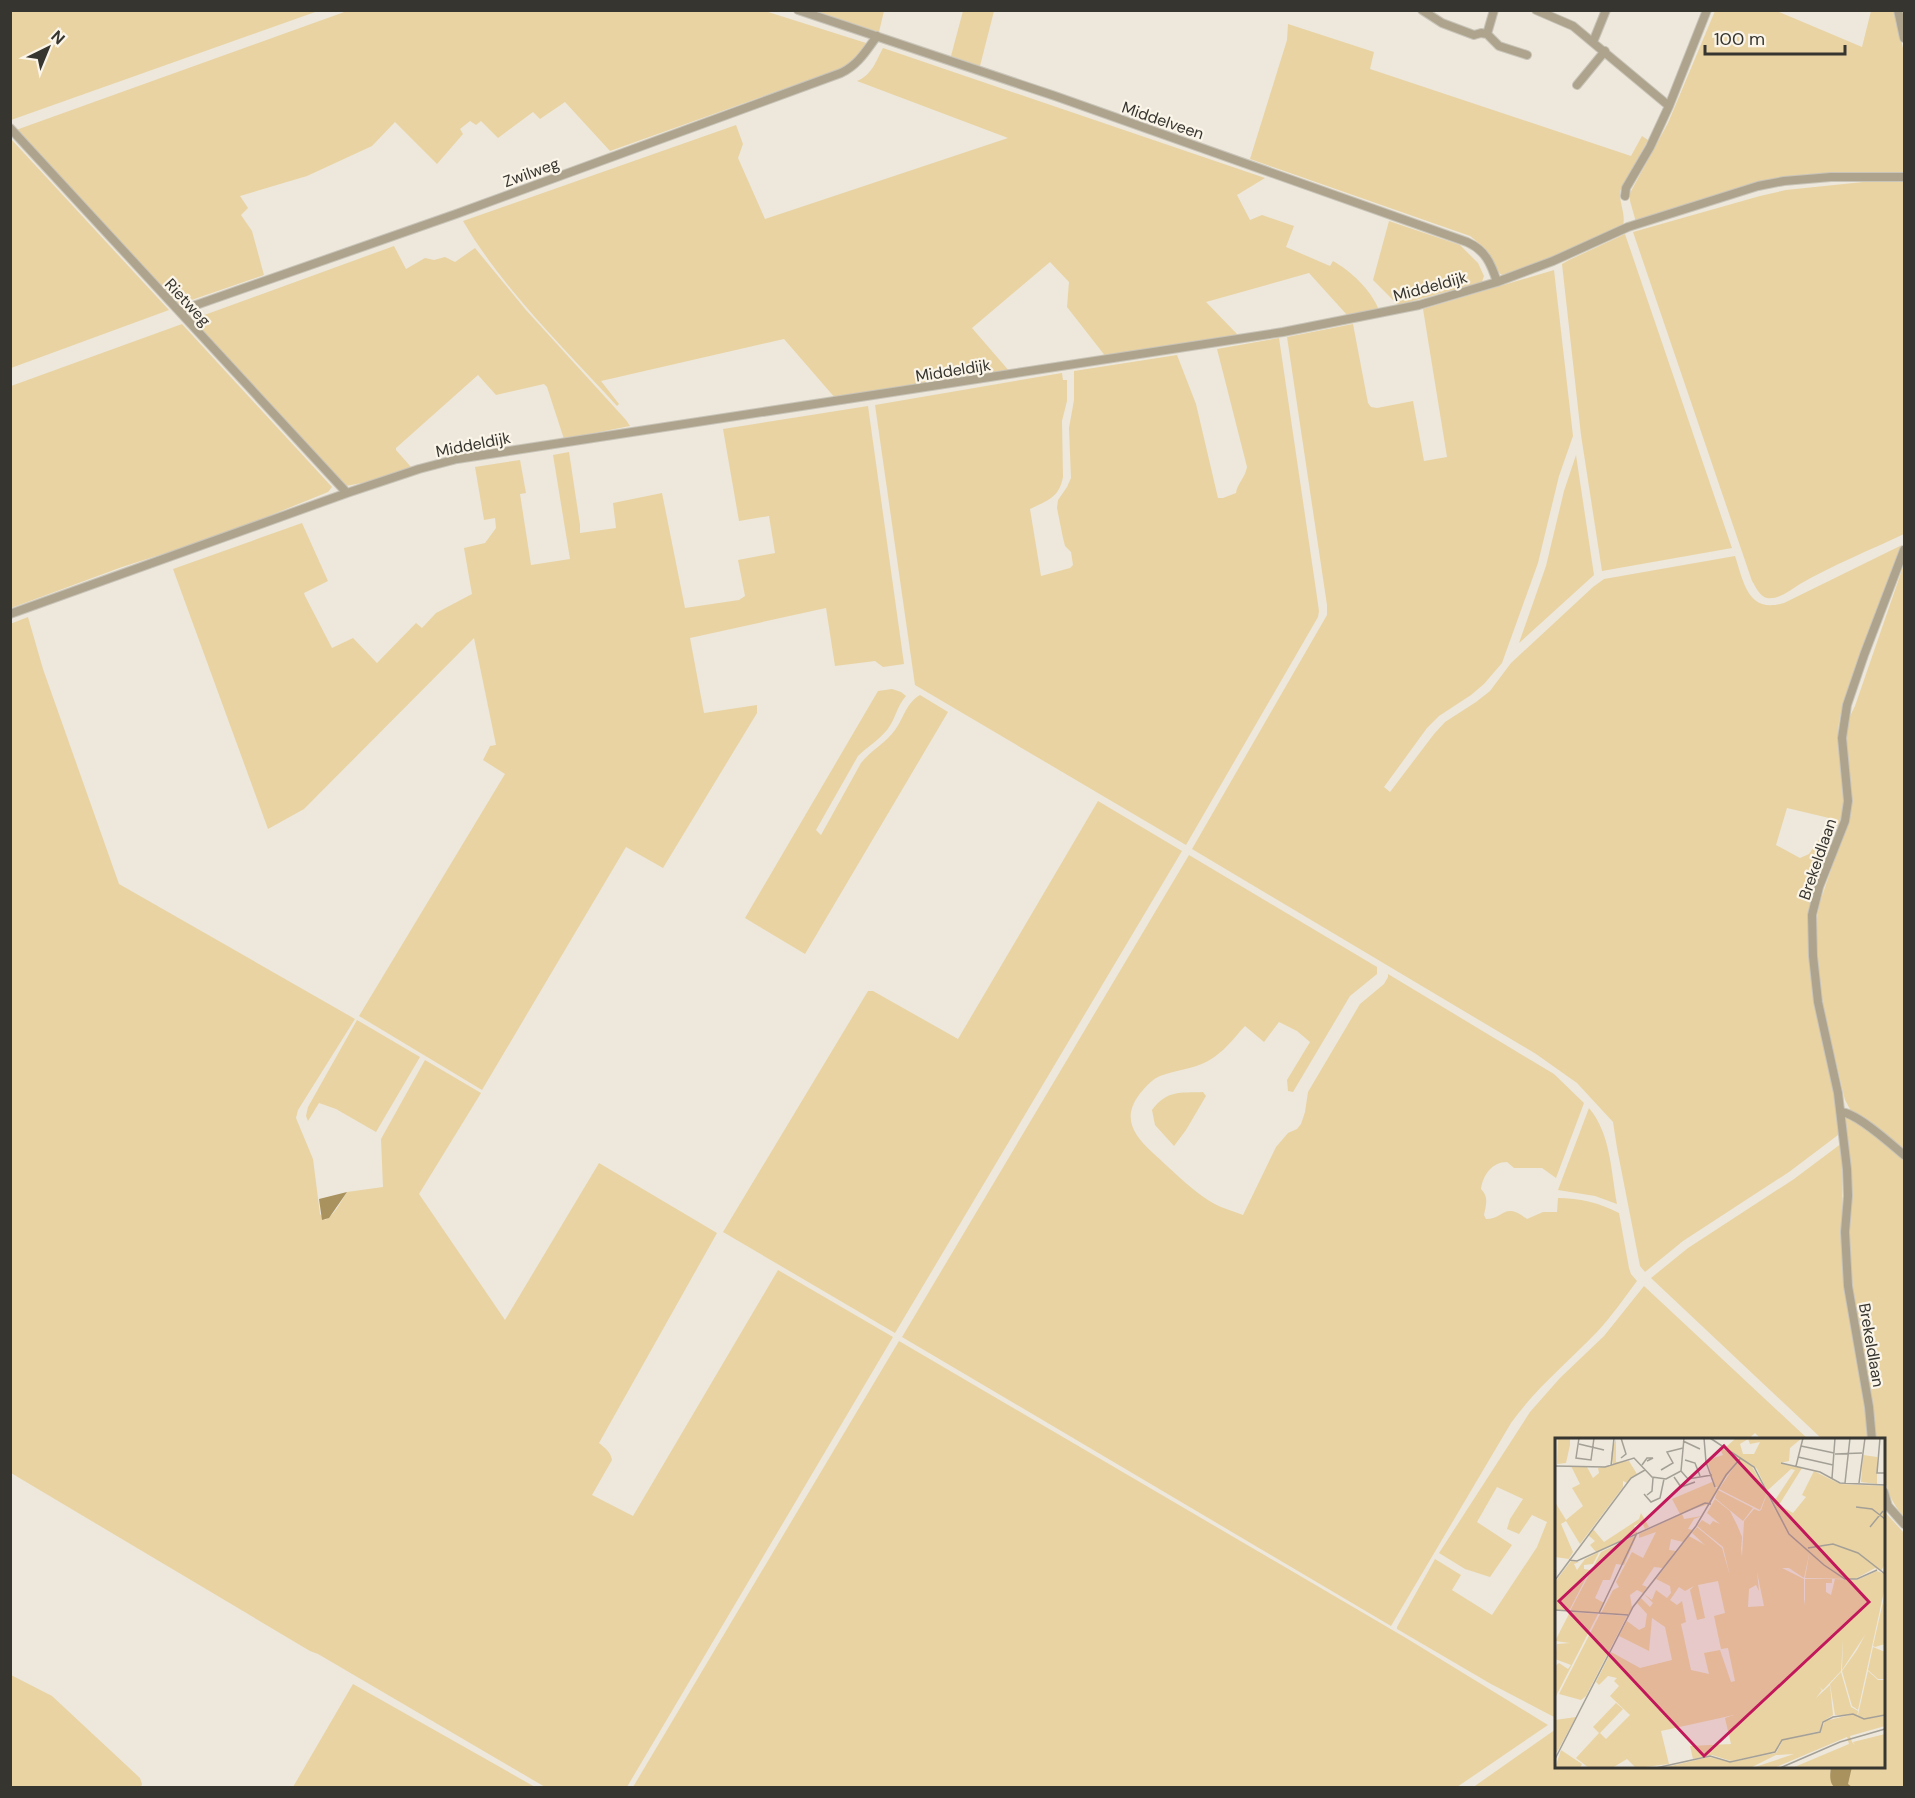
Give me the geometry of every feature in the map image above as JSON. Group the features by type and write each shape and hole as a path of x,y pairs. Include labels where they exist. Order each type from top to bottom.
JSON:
{"street":[{"name":"Middelveen","path":"798,10 1055,96 1467,242 1481,250 1487,257 1497,282"},
{"path":"1422,10 1455,29 1474,35 1487,34 1499,46 1527,55"},
{"path":"1487,34 1494,10"},
{"path":"1536,10 1573,26 1670,106"},
{"path":"1593,42 1606,10"},
{"path":"1625,196 1626,188 1670,106 1707,10"},
{"path":"1898,10 1905,38"},
{"name":"Zwilweg","path":"179,311 456,214 841,74 861,58 877,36"},
{"path":"1576,85 1605,51"},
{"name":"Rietweg","path":"10,128 347,493"},
{"name":"Middeldijk","path":"10,614 419,469 490,453 870,397 1283,332 1419,305 1497,282 1553,261 1628,227 1758,186 1831,177 1905,177"},
{"name":"Brekeldlaan","path":"1872,1438 1869,1407 1848,1286 1845,1240 1847,1169 1841,1112 1818,1002 1812,945 1812,915 1819,887 1845,821 1848,801 1842,738 1847,705 1905,550"},
{"path":"1841,1112 1849,1113 1857,1118 1905,1155"},
{"path":"1885,1496 1888,1506 1905,1524"}],"shaded area":[{"path":"11,10 318,10 318,11 11,120"},
{"path":"884,10 879,32 814,11"},
{"path":"347,11 765,11 866,43 856,57 842,68 610,151 565,102 540,119 533,112 498,138 481,121 476,125 470,121 460,129 463,134 437,164 395,122 372,146 307,176 240,196 248,208 241,215 252,231 264,275 177,305 16,130"},
{"path":"963,11 994,11 980,66 951,56"},
{"path":"1715,11 1777,11 1862,47 1871,11 1895,11 1904,53 1904,173 1792,176 1752,184 1705,202 1636,222 1630,193 1668,123"},
{"path":"1288,24 1374,52 1370,69 1631,156 1642,136 1648,140 1620,191 1623,225 1549,259 1502,275 1484,249 1470,236 1250,159 1287,40"},
{"path":"883,48 1265,178 1237,195 1250,220 1262,215 1294,226 1286,247 1330,266 1333,261 1340,265 1366,288 1379,310 1348,316 1309,273 1206,302 1238,335 1106,357 1067,307 1069,282 1050,262 972,328 1010,372 836,399 784,339 601,381 619,404 617,406 515,294 463,221 736,125 743,144 738,158 765,219 1008,138 857,81 870,71"},
{"path":"11,139 169,310 11,368"},
{"path":"1904,181 1904,534 1825,570 1789,592 1767,598 1760,593 1752,581 1633,232 1786,190 1863,182"},
{"path":"1389,221 1460,245 1478,263 1484,276 1482,282 1398,305 1373,280"},
{"path":"1625,234 1732,548 1602,571 1581,435 1562,264"},
{"path":"394,246 406,269 425,258 434,260 445,257 455,262 475,248 526,310 630,426 564,439 544,384 496,395 478,375 396,448 411,467 372,481 346,486 192,321"},
{"path":"1554,270 1573,436 1559,476 1538,563 1502,663 1484,684 1439,716 1427,728 1384,787 1390,792 1445,722 1490,691 1511,663 1604,579 1735,556 1749,594 1762,604 1772,605 1784,603 1902,545 1848,689 1840,717 1838,734 1844,793 1838,827 1829,818 1787,808 1776,845 1800,858 1809,854 1820,838 1824,838 1832,845 1813,894 1808,935 1813,993 1842,1132 1789,1172 1683,1241 1645,1272 1640,1266 1613,1122 1577,1083 1536,1054 1192,849 1327,615 1287,337 1353,324 1368,403 1371,407 1377,408 1413,401 1424,461 1447,457 1423,309"},
{"path":"182,324 332,487 328,492 222,535 122,567 11,608 11,386"},
{"path":"1279,338 1319,611 1318,617 1186,845 915,685 875,405 1062,373 1063,380 1067,380 1067,401 1062,421 1063,477 1056,494 1030,509 1041,576 1070,568 1073,565 1071,552 1065,546 1057,508 1058,500 1071,478 1069,428 1074,400 1074,371 1177,355 1196,404 1218,498 1223,498 1236,493 1247,467 1217,349"},
{"path":"868,406 904,664 883,667 875,661 835,666 826,608 690,638 704,713 757,705 757,713 663,868 626,847 482,1090 359,1016 505,774 483,760 490,746 496,745 474,638 304,809 268,829 173,569 302,523 328,581 304,593 332,648 353,638 377,663 416,623 422,628 436,613 472,594 464,548 485,543 496,528 495,518 484,520 475,467 520,460 526,493 520,494 531,565 570,559 553,455 569,452 580,533 616,528 613,503 662,493 685,608 739,600 745,596 738,560 775,553 769,516 739,521 723,429"},
{"path":"1576,455 1594,575 1519,643 1546,566 1564,491"},
{"path":"1904,564 1904,1151 1851,1111 1845,1100 1821,999 1816,945 1820,902 1850,814 1852,794 1846,739 1848,720 1855,706"},
{"path":"28,617 43,669 119,884 355,1019 298,1110 296,1118 313,1159 320,1214 325,1220 335,1211 347,1192 383,1187 381,1139 425,1060 481,1093 419,1194 505,1320 599,1163 717,1233 599,1443 609,1452 612,1460 592,1495 633,1516 778,1270 893,1337 627,1787 545,1787 310,1651 11,1473 10,624"},
{"path":"892,689 906,696 887,730 858,756 816,830 821,835 861,763 891,735 915,698 920,695 948,712 805,954 745,918 878,691"},
{"path":"1098,801 1182,851 895,1333 723,1232 868,991 873,991 958,1039"},
{"path":"1189,855 1377,967 1377,974 1350,996 1293,1092 1288,1091 1287,1080 1310,1042 1297,1031 1279,1022 1264,1042 1245,1026 1224,1049 1208,1061 1153,1080 1136,1099 1131,1116 1134,1131 1145,1146 1212,1203 1243,1215 1276,1147 1288,1133 1297,1129 1301,1124 1308,1092 1360,1004 1384,984 1388,974 1554,1074 1584,1103 1556,1178 1542,1168 1514,1168 1507,1162 1497,1164 1489,1170 1481,1189 1486,1198 1484,1215 1486,1219 1508,1211 1513,1211 1527,1219 1543,1212 1557,1212 1558,1198 1582,1200 1604,1206 1619,1213 1629,1268 1637,1281 1602,1326 1542,1387 1511,1423 1391,1626 902,1337"},
{"path":"357,1020 420,1057 376,1132 336,1109 319,1103 308,1121 306,1116 308,1107"},
{"path":"1203,1092 1206,1096 1174,1146 1155,1125 1152,1110 1168,1096"},
{"path":"1589,1108 1602,1129 1606,1141 1617,1204 1595,1196 1558,1190"},
{"path":"1849,1116 1904,1158 1904,1517 1891,1498 1885,1480 1885,1438 1875,1438 1847,1260 1851,1192 1849,1147 1844,1118"},
{"path":"1842,1143 1843,1271 1868,1438 1821,1438 1651,1278 1688,1248 1794,1179"},
{"path":"347,1192 329,1218 322,1220 319,1199"},
{"path":"1644,1286 1807,1438 1760,1438 1755,1433 1749,1438 1555,1438 1555,1717 1491,1684 1397,1627 1435,1559 1461,1575 1452,1590 1492,1615 1537,1547 1547,1522 1532,1515 1519,1534 1507,1529 1510,1519 1523,1499 1497,1487 1477,1522 1512,1545 1490,1577 1465,1569 1439,1553 1530,1412 1560,1378 1604,1336"},
{"path":"899,1341 1406,1638 1548,1725 1457,1787 633,1787"},
{"path":"1885,1512 1904,1533 1904,1787 1851,1788 1847,1785 1852,1768 1885,1768"},
{"path":"11,1675 52,1696 140,1778 141,1787 11,1787"},
{"path":"353,1684 535,1787 293,1787"},
{"path":"1555,1730 1555,1768 1831,1768 1834,1788 1472,1788"},
{"path":"1831,1768 1852,1768 1848,1784 1852,1787 1834,1787 1830,1775"}]}
